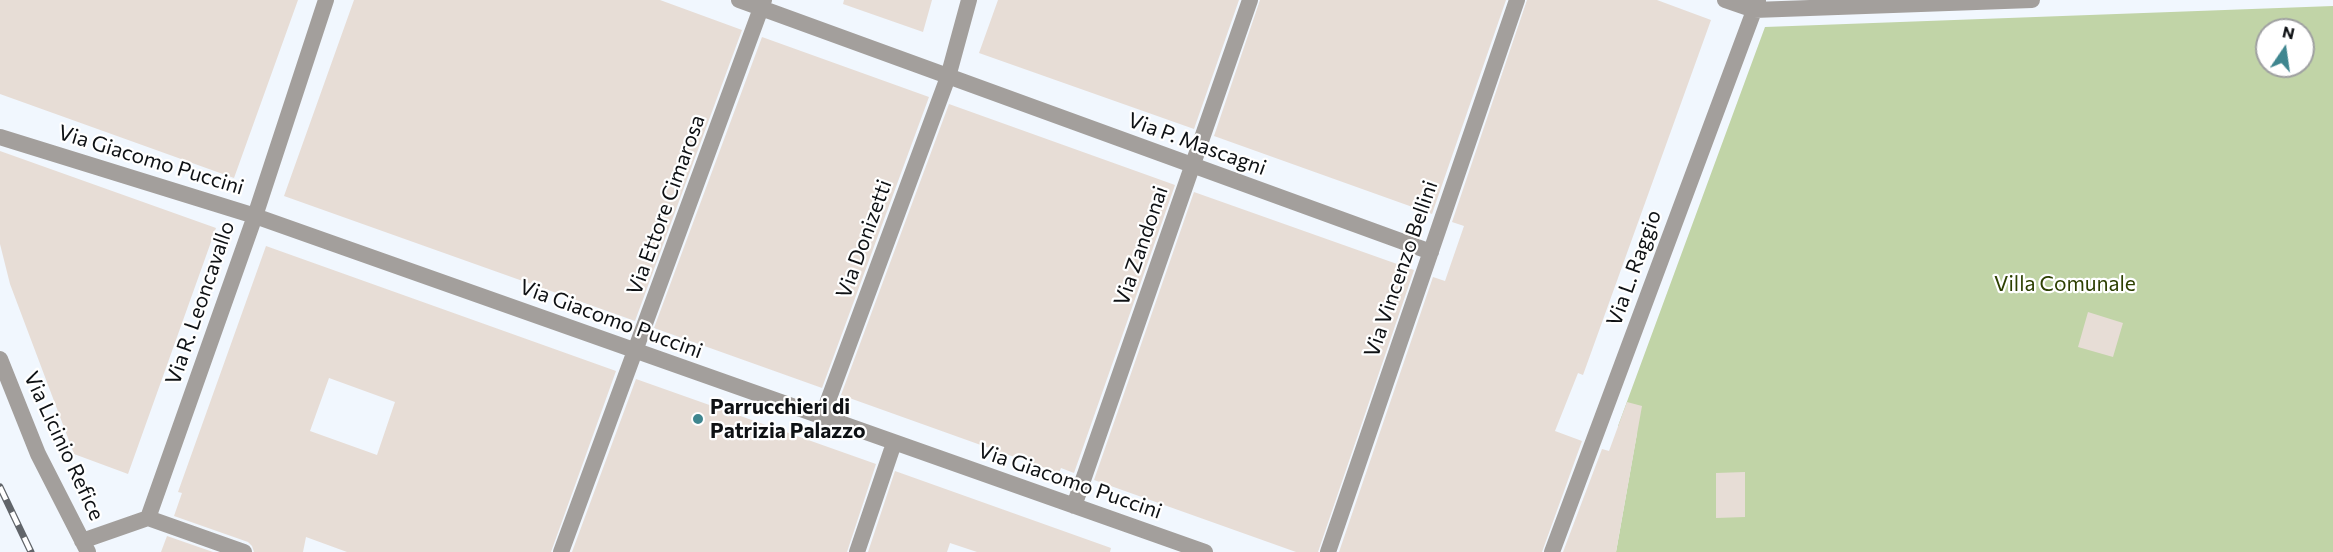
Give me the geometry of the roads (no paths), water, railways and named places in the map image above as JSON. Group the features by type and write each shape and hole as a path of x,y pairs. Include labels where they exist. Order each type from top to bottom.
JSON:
{"street":[{"name":"Via R. Leoncavallo","path":"148,518 255,216 326,0"},
{"name":"Via P. Mascagni","path":"739,0 763,4 948,77 1431,252"},
{"name":"Via Donizetti","path":"822,417 948,77 969,0"},
{"name":"Via Zandonai","path":"1074,506 1250,0"},
{"name":"Via Vincenzo Bellini","path":"1328,552 1517,0"},
{"path":"1725,0 1756,5 2032,0"},
{"name":"Via Ettore Cimarosa","path":"561,552 763,4"},
{"name":"Via L. Raggio","path":"1552,552 1756,5"},
{"name":"Via Giacomo Puccini","path":"0,137 255,216 1205,552"},
{"name":"Via Licinio Refice","path":"0,359 38,454 85,546"},
{"path":"857,552 894,443"},
{"path":"85,546 148,518 244,552"}],"railway":[{"path":"0,487 31,552"}],"place":[{"name":"Parrucchieri di Patrizia Palazzo","path":"698,419"}],"park label":[{"name":"Villa Comunale","path":"2065,284"}]}
